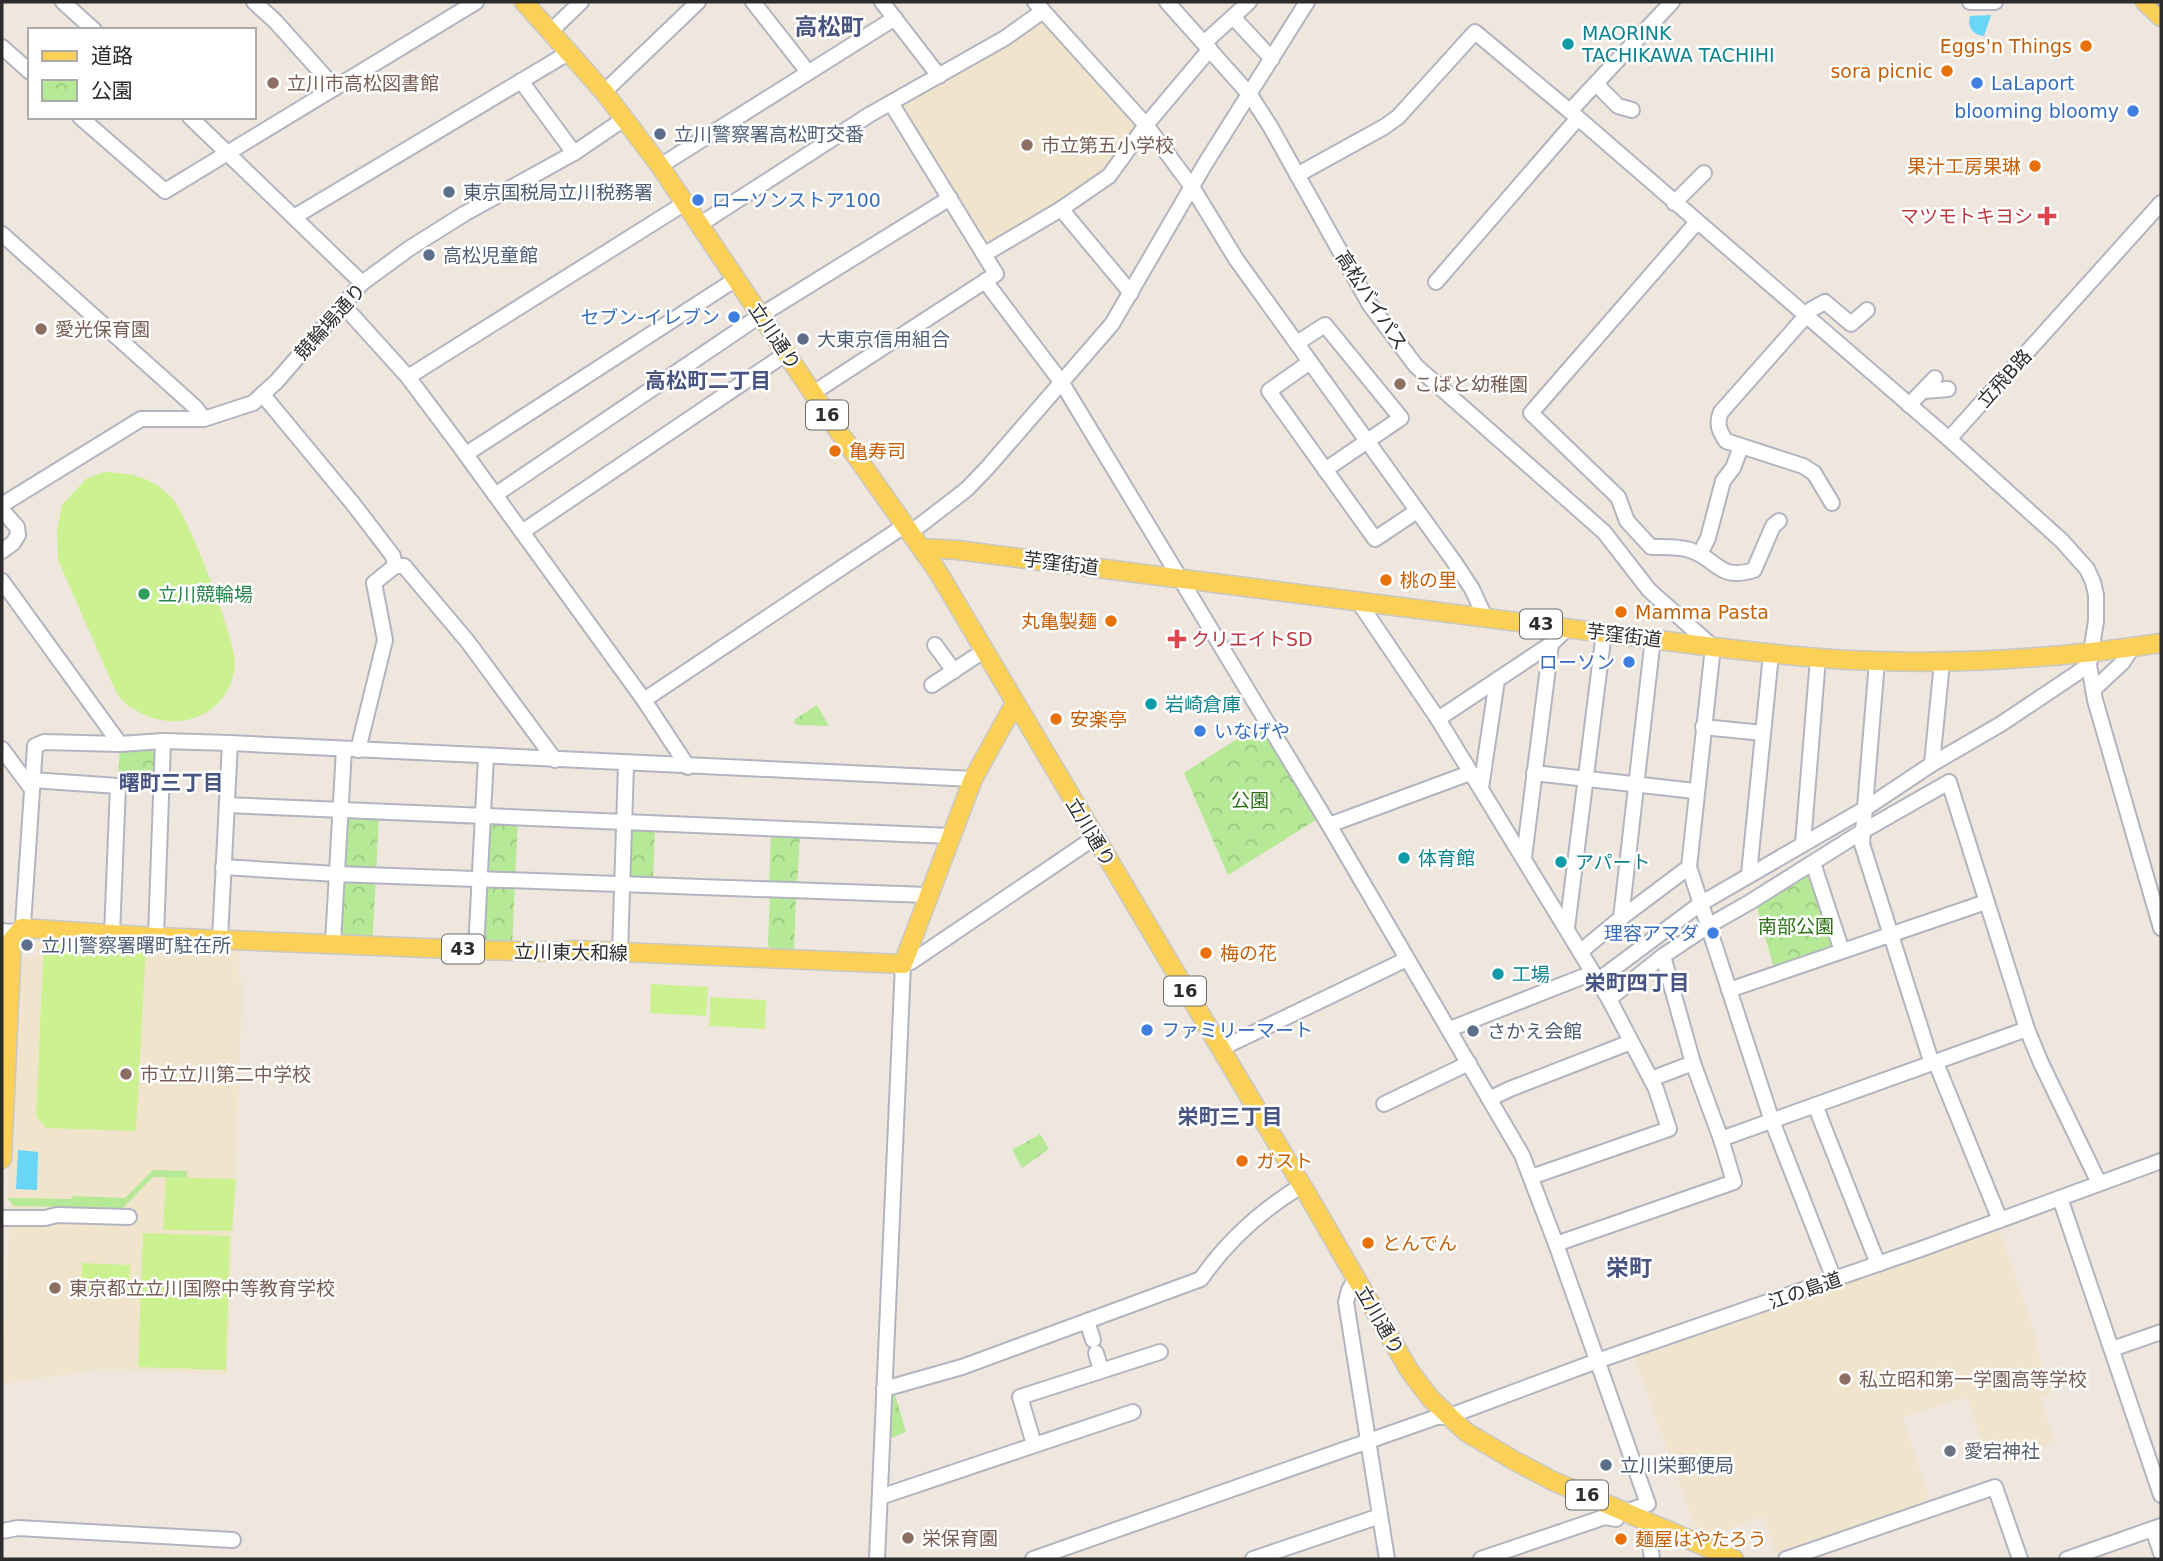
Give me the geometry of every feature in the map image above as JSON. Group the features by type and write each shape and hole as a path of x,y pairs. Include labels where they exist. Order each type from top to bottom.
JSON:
{"main road":[{"name":"立川通り","path":"524,2 604,92 660,166 813,393 922,548 985,650 1409,1370 1447,1417 1466,1432 1515,1461 1734,1559"},
{"path":"2145,2 2161,16"},
{"name":"芋窪街道","path":"922,548 940,548 1713,647 1818,658 1942,662 2089,659 2161,643"},
{"path":"903,964 973,779 1015,703"},
{"path":"2,1159 12,940 22,928"},
{"name":"立川東大和線","path":"22,928 156,937 903,964"}],"street":[{"path":"254,2 275,21 335,88"},
{"path":"82,119 165,191 476,2"},
{"path":"550,32 581,2"},
{"path":"604,92 698,2"},
{"path":"753,2 808,72"},
{"path":"882,2 939,76"},
{"name":"高松バイパス","path":"1167,2 1250,95 1370,305 1416,366 1604,532 1649,590 1713,647"},
{"path":"985,254 1061,209 1109,176 1146,125 1185,79 1207,46 1250,2"},
{"path":"644,700 967,489 1112,324 1192,187 1307,2"},
{"path":"1436,282 1574,115 1596,84 1672,2"},
{"path":"1970,2 1995,2"},
{"path":"71,4 92,28"},
{"path":"699,225 869,114 1005,38 1039,6 1146,125 1192,187 1236,258 1472,589 1485,617"},
{"path":"1233,17 1272,59"},
{"path":"660,166 895,18"},
{"path":"1297,175 1398,117 1475,32 1909,405 2062,541 2087,569 2093,582 2096,621 2089,659 2093,690 2161,928"},
{"path":"2,47 28,70"},
{"path":"294,217 568,53"},
{"path":"521,81 574,153"},
{"path":"1596,84 1618,106 1632,110"},
{"path":"813,393 996,274 891,103"},
{"path":"192,119 362,283"},
{"name":"競輪場通り","path":"2,510 5,503 141,419 211,417 253,403 362,283 464,214 574,153 624,119"},
{"path":"1674,202 1704,173"},
{"path":"495,495 761,315 950,198"},
{"path":"408,377 685,203"},
{"name":"立飛B路","path":"1948,439 2161,203"},
{"path":"1061,209 1131,293"},
{"path":"1697,222 1531,413 1618,497 1626,521 1651,547 1687,548 1728,574 1754,570 1773,526 1779,521"},
{"path":"2,234 195,407 211,417"},
{"path":"466,454 736,279"},
{"path":"985,281 1062,383 1450,1028 1522,1156 1531,1177 1648,1503 1623,1511 1616,1518 1605,1517 1481,1559"},
{"path":"1832,503 1814,473 1803,466 1726,441 1719,431 1718,418 1804,316 1825,302 1851,324 1867,310"},
{"path":"343,305 408,377 466,454 644,700 688,767"},
{"path":"1297,343 1325,325 1401,418 1325,470"},
{"path":"522,532 787,353"},
{"path":"1310,362 1269,391 1325,470 1375,538 1417,511"},
{"path":"1909,405 1936,378"},
{"path":"1923,391 1948,389"},
{"path":"263,395 393,555 395,566"},
{"path":"1700,554 1708,538 1723,481 1733,468 1741,447"},
{"path":"2,510 16,527 18,535 13,543 2,551"},
{"path":"333,943 340,811 351,749 385,640 374,583 395,566 404,566 468,642 555,760"},
{"path":"2,581 120,744"},
{"path":"1358,601 1438,719 1609,999 1651,1079 1669,1129 1531,1177"},
{"path":"1438,719 1551,644 1569,628"},
{"path":"1567,928 1604,632"},
{"path":"1621,918 1653,638"},
{"path":"1524,857 1551,644"},
{"path":"935,645 954,671"},
{"path":"1713,647 1695,792 1689,867 1772,1121 1835,1279"},
{"path":"2093,690 2122,663 2132,648"},
{"path":"932,685 985,650"},
{"path":"1749,874 1771,654"},
{"path":"1802,844 1818,658"},
{"path":"1450,1028 1595,977 1700,904 1866,808 1932,764 2001,724 2089,659"},
{"path":"1877,661 1862,844 1934,1064 2000,1220"},
{"path":"1932,764 1942,662"},
{"path":"1481,788 1497,680"},
{"path":"1703,727 1763,733"},
{"path":"156,937 163,741"},
{"path":"2,931 12,932 22,928 35,746 44,742 230,743 973,779"},
{"path":"220,939 230,743"},
{"path":"2,749 32,784 118,786 112,934"},
{"path":"476,950 483,817 482,756"},
{"path":"620,953 626,764"},
{"path":"1329,825 1470,773"},
{"path":"1534,773 1695,792"},
{"path":"1609,999 1663,956 1708,926 1949,782 2027,1030 2040,1063 2099,1183"},
{"path":"227,805 951,836"},
{"path":"877,1559 903,964 911,962 1094,838"},
{"path":"1813,863 1842,951"},
{"path":"223,867 480,880 928,895"},
{"path":"1580,952 1689,867"},
{"path":"1729,990 1986,902"},
{"path":"1556,1244 1734,1182 1693,1063 1663,956"},
{"path":"1220,1049 1407,959"},
{"path":"1721,1139 2027,1030"},
{"path":"1489,1099 1510,1088 1631,1042"},
{"path":"1384,1104 1469,1063"},
{"path":"1651,1079 1693,1063"},
{"path":"1815,1105 1878,1264"},
{"name":"江の島道","path":"1033,1559 1367,1440 1437,1417 1447,1417 2161,1161"},
{"path":"884,1389 962,1367 1201,1279 1217,1256 1247,1226 1301,1186"},
{"path":"2060,1198 2112,1349 2156,1464 2161,1495"},
{"path":"2,1218 45,1218 57,1215 129,1217"},
{"path":"1356,1278 1346,1302 1387,1559"},
{"path":"1087,1321 1101,1370"},
{"path":"2112,1349 2161,1332"},
{"path":"1034,1444 1020,1397 1160,1352"},
{"path":"880,1497 1133,1412"},
{"path":"1786,1559 1995,1487 2020,1559"},
{"path":"1253,1559 1380,1516"},
{"path":"1647,1521 1652,1559"},
{"path":"2067,1559 2157,1527 2161,1553"},
{"path":"2,1531 18,1528 233,1540"}],"shaded area":[{"name":"市立第五小学校","path":"1040,17 1140,121 1112,169 1004,236 987,242 900,101"},
{"path":"37,937 240,945 238,980 243,981 227,1374 105,1369 2,1384 10,1201 7,1198 10,1140 13,1138 11,1130 15,1020 21,1016 21,1003 17,1000 17,957 35,957"},
{"name":"私立昭和第一学園高等学校","path":"1999,1229 2052,1393 2040,1398 2055,1441 1990,1464 1967,1397 1903,1417 1930,1501 1776,1556 1764,1516 1710,1535 1694,1524 1634,1357"}],"green space":[{"name":"立川競輪場","path":"104,472 140,477 164,490 179,508 199,551 228,631 235,664 224,696 214,707 201,715 187,720 156,719 125,703 112,683 58,560 57,529 62,505 86,479"},
{"path":"817,705 829,726 797,725 794,722 795,719"},
{"name":"公園","path":"1262,723 1319,818 1228,875 1184,773"},
{"path":"162,741 161,774 148,775 147,782 118,782 120,745"},
{"path":"342,812 379,814 376,874 339,873"},
{"path":"484,818 518,820 515,880 481,879"},
{"path":"627,826 655,827 653,881 624,880"},
{"path":"771,834 800,834 797,887 769,886"},
{"name":"南部公園","path":"1812,873 1837,947 1774,969 1757,907"},
{"path":"339,876 376,877 372,944 335,942"},
{"path":"481,881 515,882 512,950 477,949"},
{"path":"770,893 796,894 794,953 771,952 768,945"},
{"path":"44,937 146,944 136,1131 46,1128 36,1116"},
{"path":"651,984 708,987 706,1016 650,1013"},
{"path":"710,997 766,1000 765,1029 709,1026"},
{"path":"1040,1134 1049,1149 1022,1168 1012,1150"},
{"path":"153,1170 187,1171 187,1178 153,1177 123,1208 14,1206 7,1198 125,1198"},
{"path":"166,1177 236,1179 232,1231 163,1230"},
{"path":"143,1233 230,1236 226,1370 138,1367"},
{"path":"82,1263 130,1265 129,1293 81,1291"},
{"path":"895,1394 906,1432 889,1439 891,1398"}],"water":[{"path":"1991,15 1984,36 1972,30 1969,24 1970,16"},
{"path":"18,1150 38,1152 37,1190 16,1189"}],"railway":[{"path":"2156,2 2161,7"}],"place":[{"name":"MAORINK TACHIKAWA TACHIHI","path":"1568,44"},
{"name":"Eggs'n Things","path":"2086,46"},
{"name":"sora picnic","path":"1947,71"},
{"name":"立川市高松図書館","path":"273,83"},
{"name":"LaLaport","path":"1977,83"},
{"name":"blooming bloomy","path":"2133,111"},
{"name":"立川警察署高松町交番","path":"660,134"},
{"name":"市立第五小学校","path":"1027,145"},
{"name":"果汁工房果琳","path":"2035,166"},
{"name":"東京国税局立川税務署","path":"449,192"},
{"name":"ローソンストア100","path":"698,200"},
{"name":"マツモトキヨシ","path":"2047,216"},
{"name":"高松児童館","path":"429,255"},
{"name":"セブン-イレブン","path":"734,317"},
{"name":"愛光保育園","path":"41,329"},
{"name":"大東京信用組合","path":"803,339"},
{"name":"こばと幼稚園","path":"1400,384"},
{"name":"亀寿司","path":"835,451"},
{"name":"桃の里","path":"1386,580"},
{"name":"立川競輪場","path":"144,594"},
{"name":"Mamma Pasta","path":"1621,612"},
{"name":"丸亀製麺","path":"1111,621"},
{"name":"クリエイトSD","path":"1177,639"},
{"name":"ローソン","path":"1629,662"},
{"name":"岩崎倉庫","path":"1151,704"},
{"name":"安楽亭","path":"1056,719"},
{"name":"いなげや","path":"1200,731"},
{"name":"体育館","path":"1404,858"},
{"name":"アパート","path":"1561,862"},
{"name":"理容アマダ","path":"1713,933"},
{"name":"立川警察署曙町駐在所","path":"27,945"},
{"name":"梅の花","path":"1206,953"},
{"name":"工場","path":"1498,974"},
{"name":"ファミリーマート","path":"1147,1030"},
{"name":"さかえ会館","path":"1473,1031"},
{"name":"市立立川第二中学校","path":"126,1074"},
{"name":"ガスト","path":"1242,1161"},
{"name":"とんでん","path":"1368,1243"},
{"name":"東京都立立川国際中等教育学校","path":"55,1288"},
{"name":"私立昭和第一学園高等学校","path":"1845,1379"},
{"name":"愛宕神社","path":"1950,1451"},
{"name":"立川栄郵便局","path":"1606,1465"},
{"name":"栄保育園","path":"908,1538"},
{"name":"麺屋はやたろう","path":"1621,1539"}],"district":[{"name":"高松町","path":"829,27"},
{"name":"高松町二丁目","path":"708,381"},
{"name":"曙町三丁目","path":"171,783"},
{"name":"栄町四丁目","path":"1637,983"},
{"name":"栄町三丁目","path":"1230,1117"},
{"name":"栄町","path":"1629,1268"}]}
